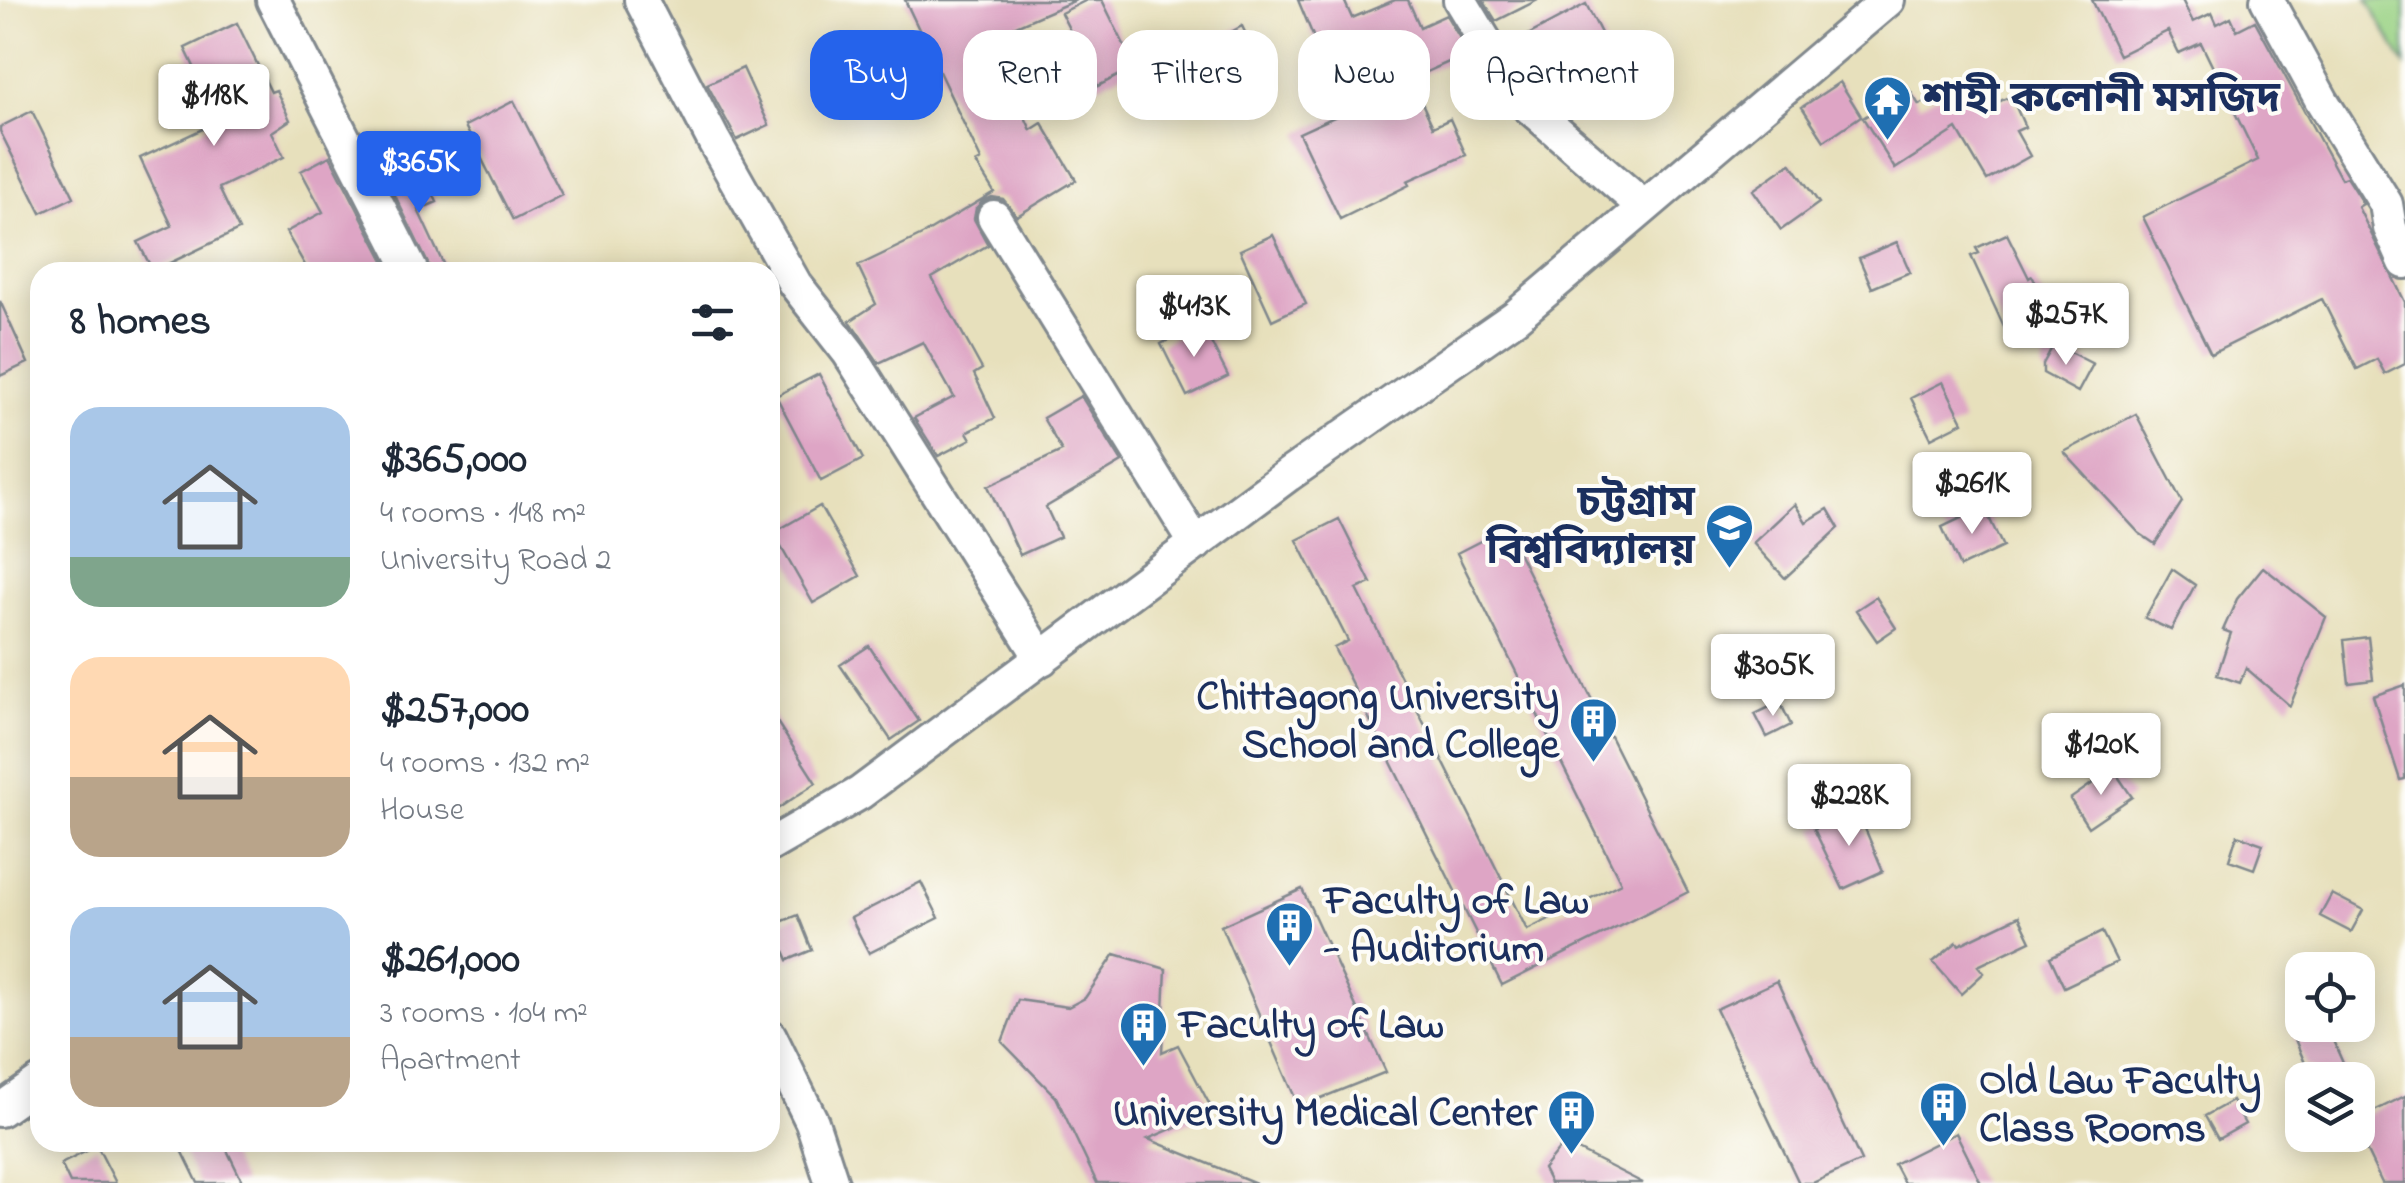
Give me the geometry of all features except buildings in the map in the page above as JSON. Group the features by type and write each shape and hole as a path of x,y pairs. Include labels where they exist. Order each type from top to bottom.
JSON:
{"street":[{"path":"273,0 407,262"},
{"path":"641,0 794,284 848,354 1042,659"},
{"path":"1460,0 1520,100 1644,207"},
{"path":"780,840 860,793 1288,475 1515,317 1888,0"},
{"path":"2267,0 2322,101 2386,204 2390,228 2405,262"},
{"path":"994,217 1196,544"},
{"path":"780,1056 812,1122 832,1183"},
{"path":"0,1110 30,1089"}],"green space":[{"path":"2367,0 2405,0 2405,65"}],"place":[{"name":"শাহী কলোনী মসজিদ","path":"1888,142"},
{"name":"চট্টগ্রাম বিশ্ববিদ্যালয়","path":"1730,570"},
{"name":"Chittagong University School and College","path":"1594,764"},
{"name":"Faculty of Law - Auditorium","path":"1289,968"},
{"name":"Faculty of Law","path":"1144,1068"},
{"name":"Old Law Faculty Class Rooms","path":"1944,1148"},
{"name":"University Medical Center","path":"1572,1156"}]}
